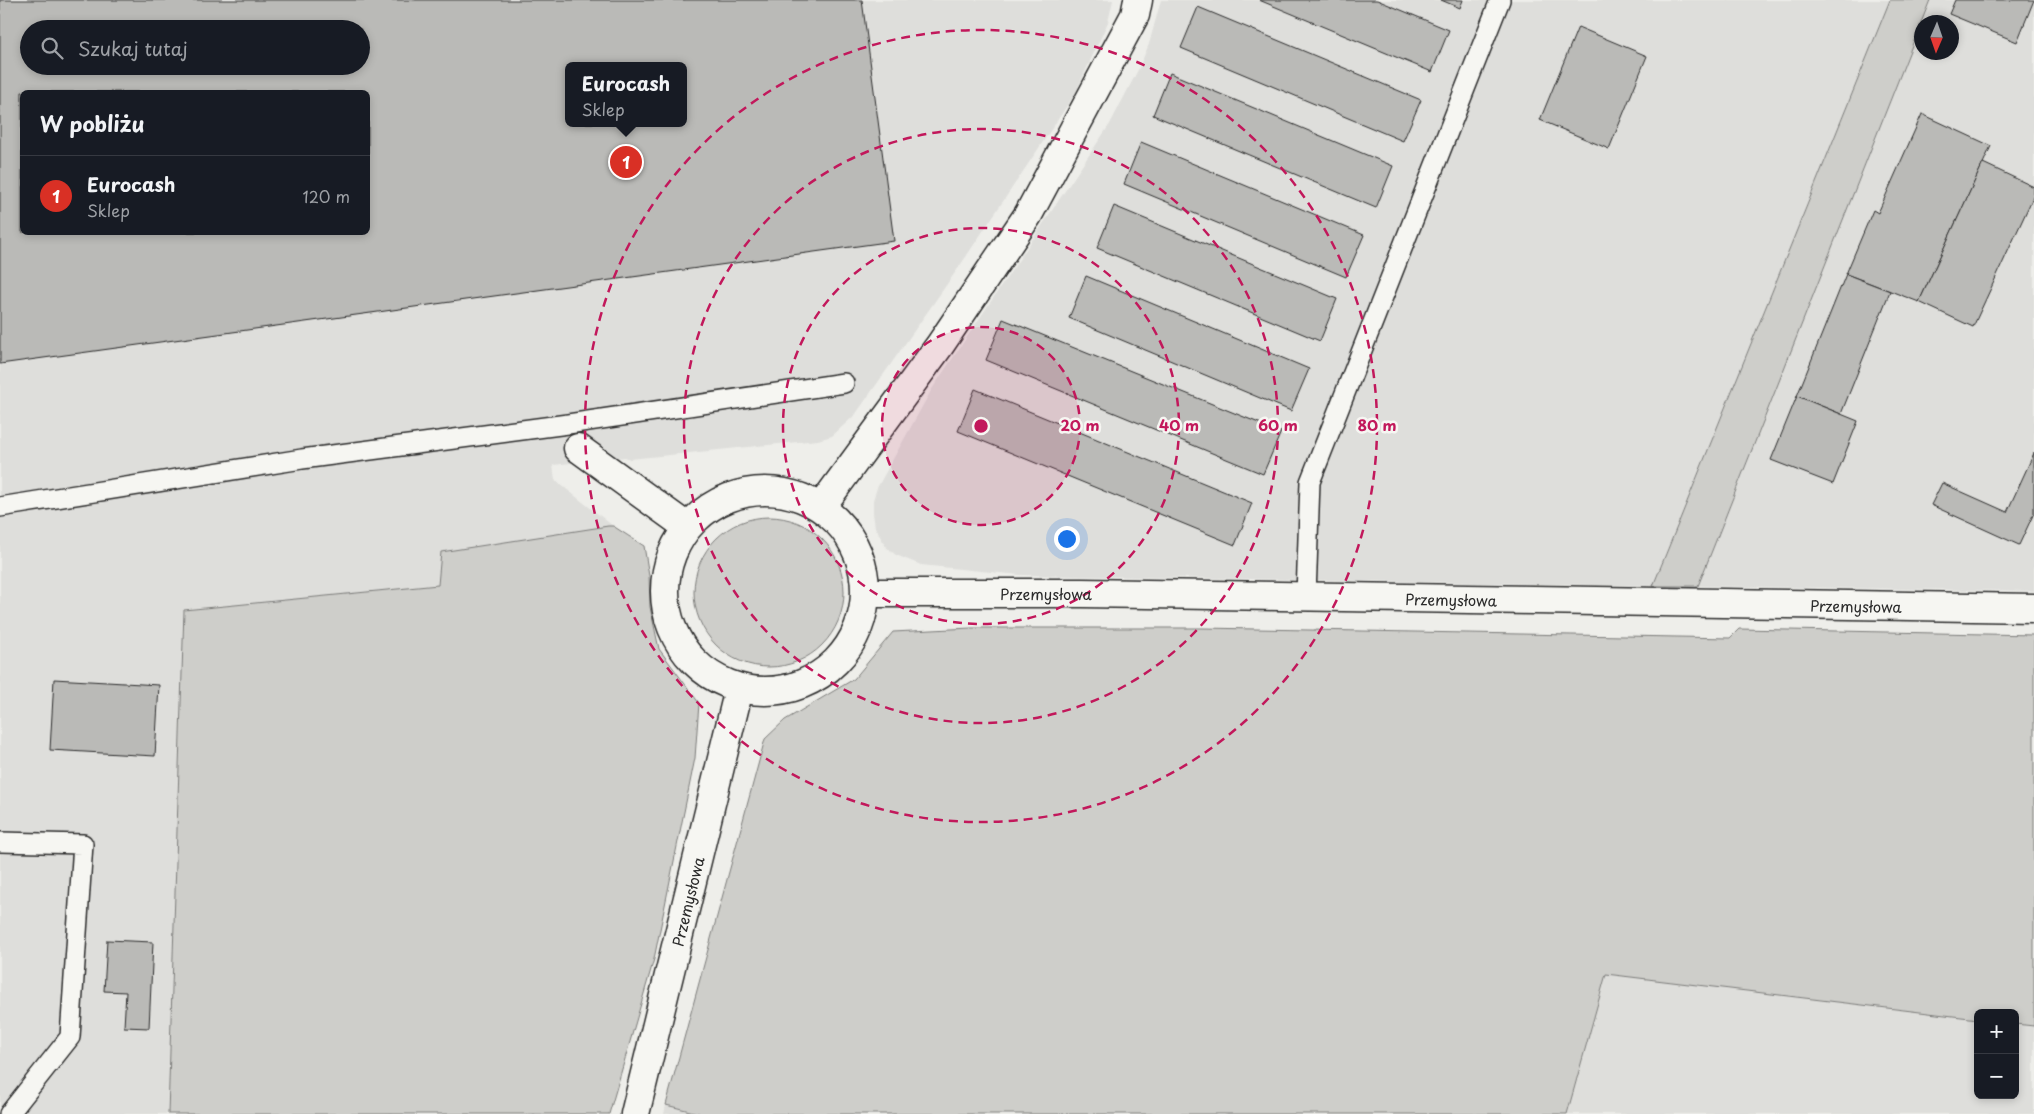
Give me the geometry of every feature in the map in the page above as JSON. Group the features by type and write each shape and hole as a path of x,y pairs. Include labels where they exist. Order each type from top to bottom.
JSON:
{"street":[{"path":"821,507 940,345 1028,215 1135,15 1138,0"},
{"path":"573,436 686,527"},
{"path":"765,490 794,494 821,507 846,530 862,560 867,593 862,623 848,650 826,672 799,686 770,692 739,688 708,675 684,652 669,622 664,589 670,556 686,527 708,507 735,494 765,490"},
{"name":"Przemysłowa","path":"867,593 1082,593 2034,607"},
{"name":"Przemysłowa","path":"635,1114 739,688"}],"lane":[{"path":"1306,596 1310,482 1500,0"},
{"path":"0,507 302,459 573,436 844,382"},
{"path":"0,842 83,844 70,1037 9,1114"}],"shaded area":[{"path":"0,0 1113,0 1108,22 1075,94 959,267 855,415 832,436 818,440 553,465 555,480 613,526 441,552 438,585 184,610 168,1114 0,1114"},
{"path":"1161,0 1890,0 1653,586 1020,575 921,565 896,555 886,547 875,527 873,500 877,488 932,389 1110,124 1139,68 1149,44"},
{"path":"1890,0 1930,0 1924,15 1914,15 1914,40 1698,586 1653,586"},
{"path":"1930,0 2034,0 2034,591 1698,586 1914,40 1914,60 1959,60 1959,15 1924,15"},
{"path":"769,517 798,523 822,539 838,563 844,592 838,621 822,645 798,661 769,667 740,661 716,645 700,621 694,592 700,563 716,539 740,523"},
{"path":"613,526 644,546 649,576 650,607 659,649 699,703 695,758 654,959 609,1114 168,1114 184,610 438,585 441,552"},
{"path":"971,628 1203,628 1730,638 1739,629 2034,635 2034,1026 2019,1024 2019,1009 1974,1009 1974,1019 1606,974 1567,1114 702,1114 666,1105 765,739 785,720 854,679 893,632"},
{"path":"1606,974 1974,1019 1974,1099 2019,1099 2019,1024 2034,1026 2034,1114 1567,1114"},
{"path":"666,1105 702,1114 664,1114"}],"building":[{"path":"0,0 862,0 894,241 0,364"},
{"path":"1259,0 1377,0 1449,30 1432,72"},
{"path":"1441,0 1463,0 1460,8"},
{"path":"1955,0 2034,0 2017,42 1959,18 1959,15 1949,14"},
{"path":"1198,7 1421,100 1403,141 1181,48"},
{"path":"1578,27 1647,56 1609,149 1540,120"},
{"path":"1170,73 1393,166 1376,208 1153,115"},
{"path":"1922,114 1991,146 1919,302 1846,274 1873,210 1878,213"},
{"path":"1141,142 1364,235 1346,277 1124,184"},
{"path":"1983,163 2034,187 2034,195 1973,327 1919,302"},
{"path":"1114,206 1337,299 1320,341 1097,248"},
{"path":"1846,274 1890,291 1841,414 1797,396"},
{"path":"1086,276 1309,369 1291,411 1069,318"},
{"path":"1003,319 1281,432 1263,474 986,360"},
{"path":"975,389 1252,503 1235,545 958,431"},
{"path":"1797,396 1858,421 1833,484 1771,460"},
{"path":"2034,453 2034,513 2019,545 1931,505 1942,483 2007,512"},
{"path":"54,679 159,685 155,756 50,750"},
{"path":"107,940 153,942 149,1028 124,1027 126,992 104,991"}],"place":[{"name":"Eurocash","path":"626,162"}]}
